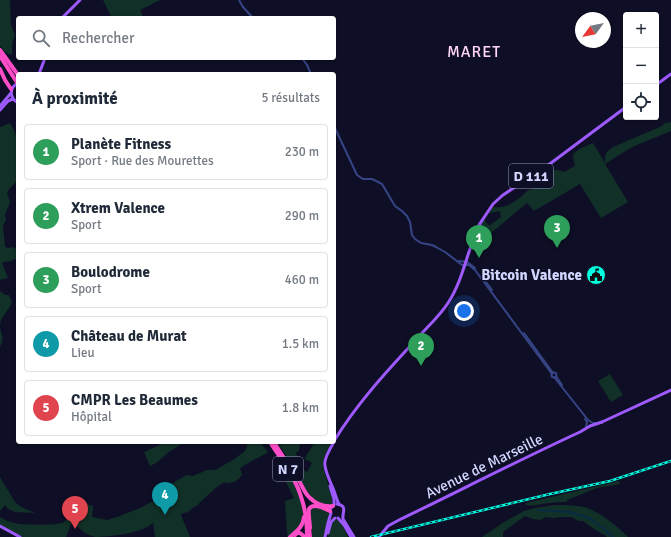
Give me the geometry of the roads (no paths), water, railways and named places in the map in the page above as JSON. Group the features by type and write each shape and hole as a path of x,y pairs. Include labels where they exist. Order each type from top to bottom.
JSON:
{"highway":[{"path":"0,50 16,72"},
{"path":"0,56 16,82"},
{"path":"0,62 16,83"},
{"path":"0,69 11,91"},
{"name":"N 7","path":"271,444 294,479 302,499 306,517 307,537"},
{"name":"N 7","path":"275,444 309,498 323,506 333,505"},
{"name":"N 7","path":"292,470 304,497 308,514 310,531 307,537"},
{"name":"N 7","path":"292,537 304,521 302,499"},
{"path":"310,531 310,508 317,506 331,512"},
{"path":"292,537 299,533 307,537"}],"main road":[{"path":"64,16 80,0"},
{"path":"40,72 44,60"},
{"path":"657,84 671,74"},
{"path":"0,106 14,85 16,84"},
{"path":"11,91 13,99 16,101"},
{"path":"0,110 8,101 13,99"},
{"name":"D 111","path":"336,439 345,424 363,401 449,303 475,233 493,204 503,195 551,163 623,109"},
{"path":"580,432 671,390"},
{"name":"Avenue de Marseille","path":"379,537 390,525 399,520 497,471 580,432 585,428 591,427"},
{"name":"D 111","path":"333,444 324,461 325,470 339,504"},
{"name":"D 111","path":"329,480 334,499 333,505"},
{"path":"326,537 333,505 339,504 344,509 343,515 345,522 352,537"},
{"path":"331,512 341,520 352,537"},
{"path":"326,537 333,519 343,515"},
{"path":"0,526 20,537"}],"street":[{"path":"239,0 251,16"},
{"path":"303,60 310,72"},
{"path":"336,130 357,175 360,178 372,179 382,184 395,206 407,216 414,239 424,244 436,246 457,261 470,264 478,271 553,373 555,373 555,377 591,427"},
{"path":"588,422 600,422"},
{"path":"585,428 588,422"}],"waterway":[{"path":"538,510 570,512 589,518 613,537"}],"railway":[{"path":"371,537 610,481 671,461"}],"place":[{"name":"Boulodrome","path":"557,248"},
{"name":"Planète Fitness","path":"479,258"},
{"name":"Bitcoin Valence","path":"596,275"},
{"name":"Xtrem Valence","path":"421,366"},
{"name":"Château de Murat","path":"165,515"},
{"name":"CMPR Les Beaumes","path":"75,529"}],"district":[{"name":"MARET","path":"474,51"}]}
